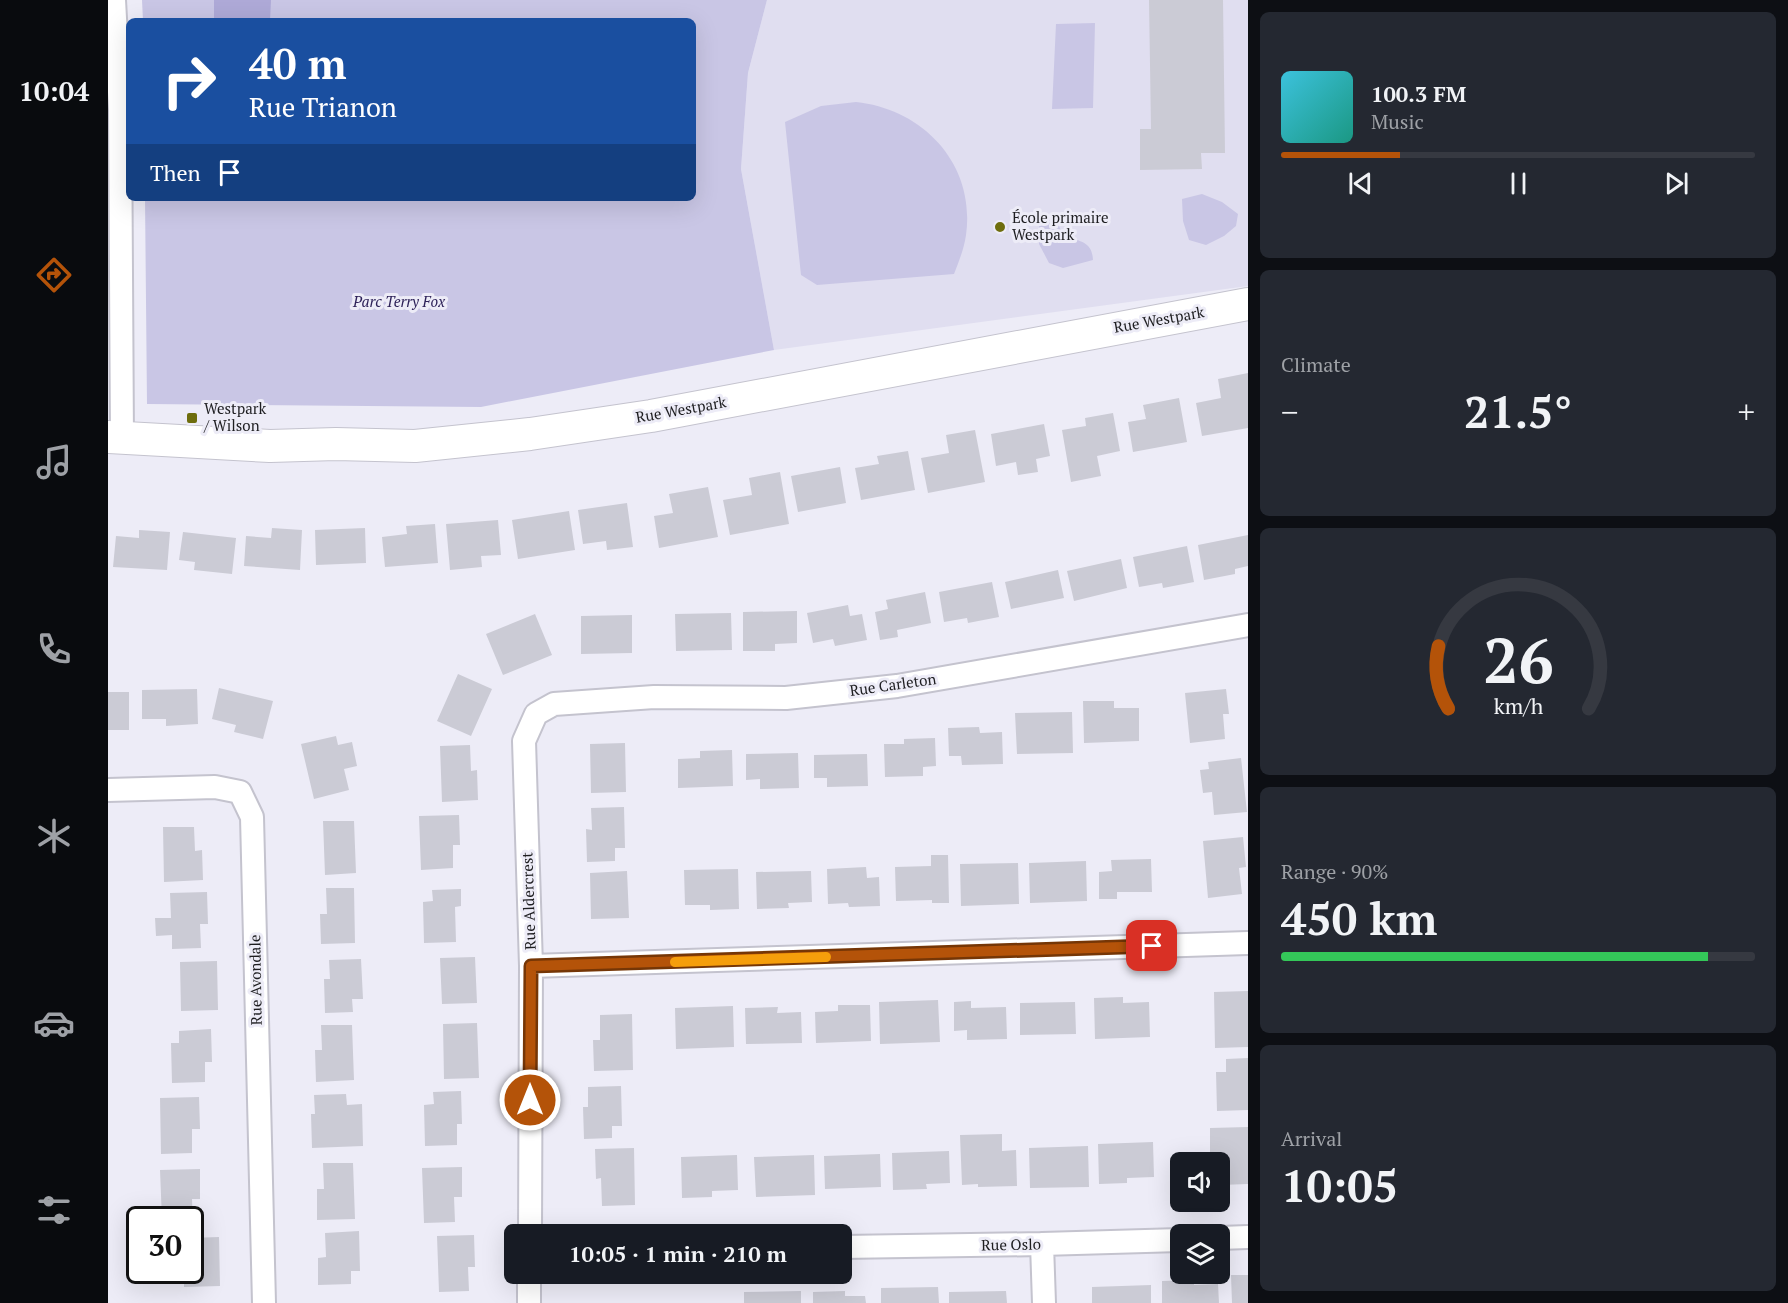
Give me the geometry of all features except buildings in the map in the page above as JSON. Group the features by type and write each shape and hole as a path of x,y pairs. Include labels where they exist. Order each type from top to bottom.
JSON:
{"street":[{"path":"114,0 115,438"},
{"name":"Rue Westpark","path":"115,438 270,446 336,444 415,446 530,434 651,416 1248,304"},
{"name":"Rue Carleton","path":"536,714 554,704 654,697 786,698 897,686 1248,625"},
{"name":"Rue Aldercrest","path":"530,1224 531,966 524,741 536,714"},
{"name":"Rue Avondale","path":"108,790 215,787 240,792 252,817 264,1303"},
{"path":"531,966 1248,943"},
{"path":"1230,1238 1248,1237"},
{"name":"Rue Oslo","path":"852,1247 1170,1240"},
{"path":"1042,1244 1044,1303"},
{"path":"529,1303 530,1284"}],"shaded area":[{"path":"214,0 271,0 270,18 214,18"},
{"name":"École primaire Westpark","path":"767,0 1248,0 1248,286 774,350 741,169 748,73"}],"green space":[{"name":"Parc Terry Fox","path":"142,0 767,0 748,73 741,169 774,350 481,407 147,404 145,201 696,201 696,18 143,18"},
{"path":"1095,23 1093,108 1052,109 1056,24"},
{"path":"856,102 880,107 903,116 923,128 940,144 953,164 962,185 967,209 965,240 954,274 817,285 801,275 785,122 821,106"},
{"path":"1202,194 1222,202 1238,214 1236,226 1224,236 1206,245 1189,240 1183,221 1182,199"},
{"path":"1048,215 1055,217 1063,235 1087,245 1093,260 1063,268 1049,263 1039,244 1039,224"}],"slow traffic":[{"path":"675,962 826,957"}],"place":[{"name":"École primaire Westpark","path":"1000,227"},
{"name":"Westpark / Wilson","path":"192,418"}],"route":[{"path":"530,1100 531,966 1152,946"}]}
